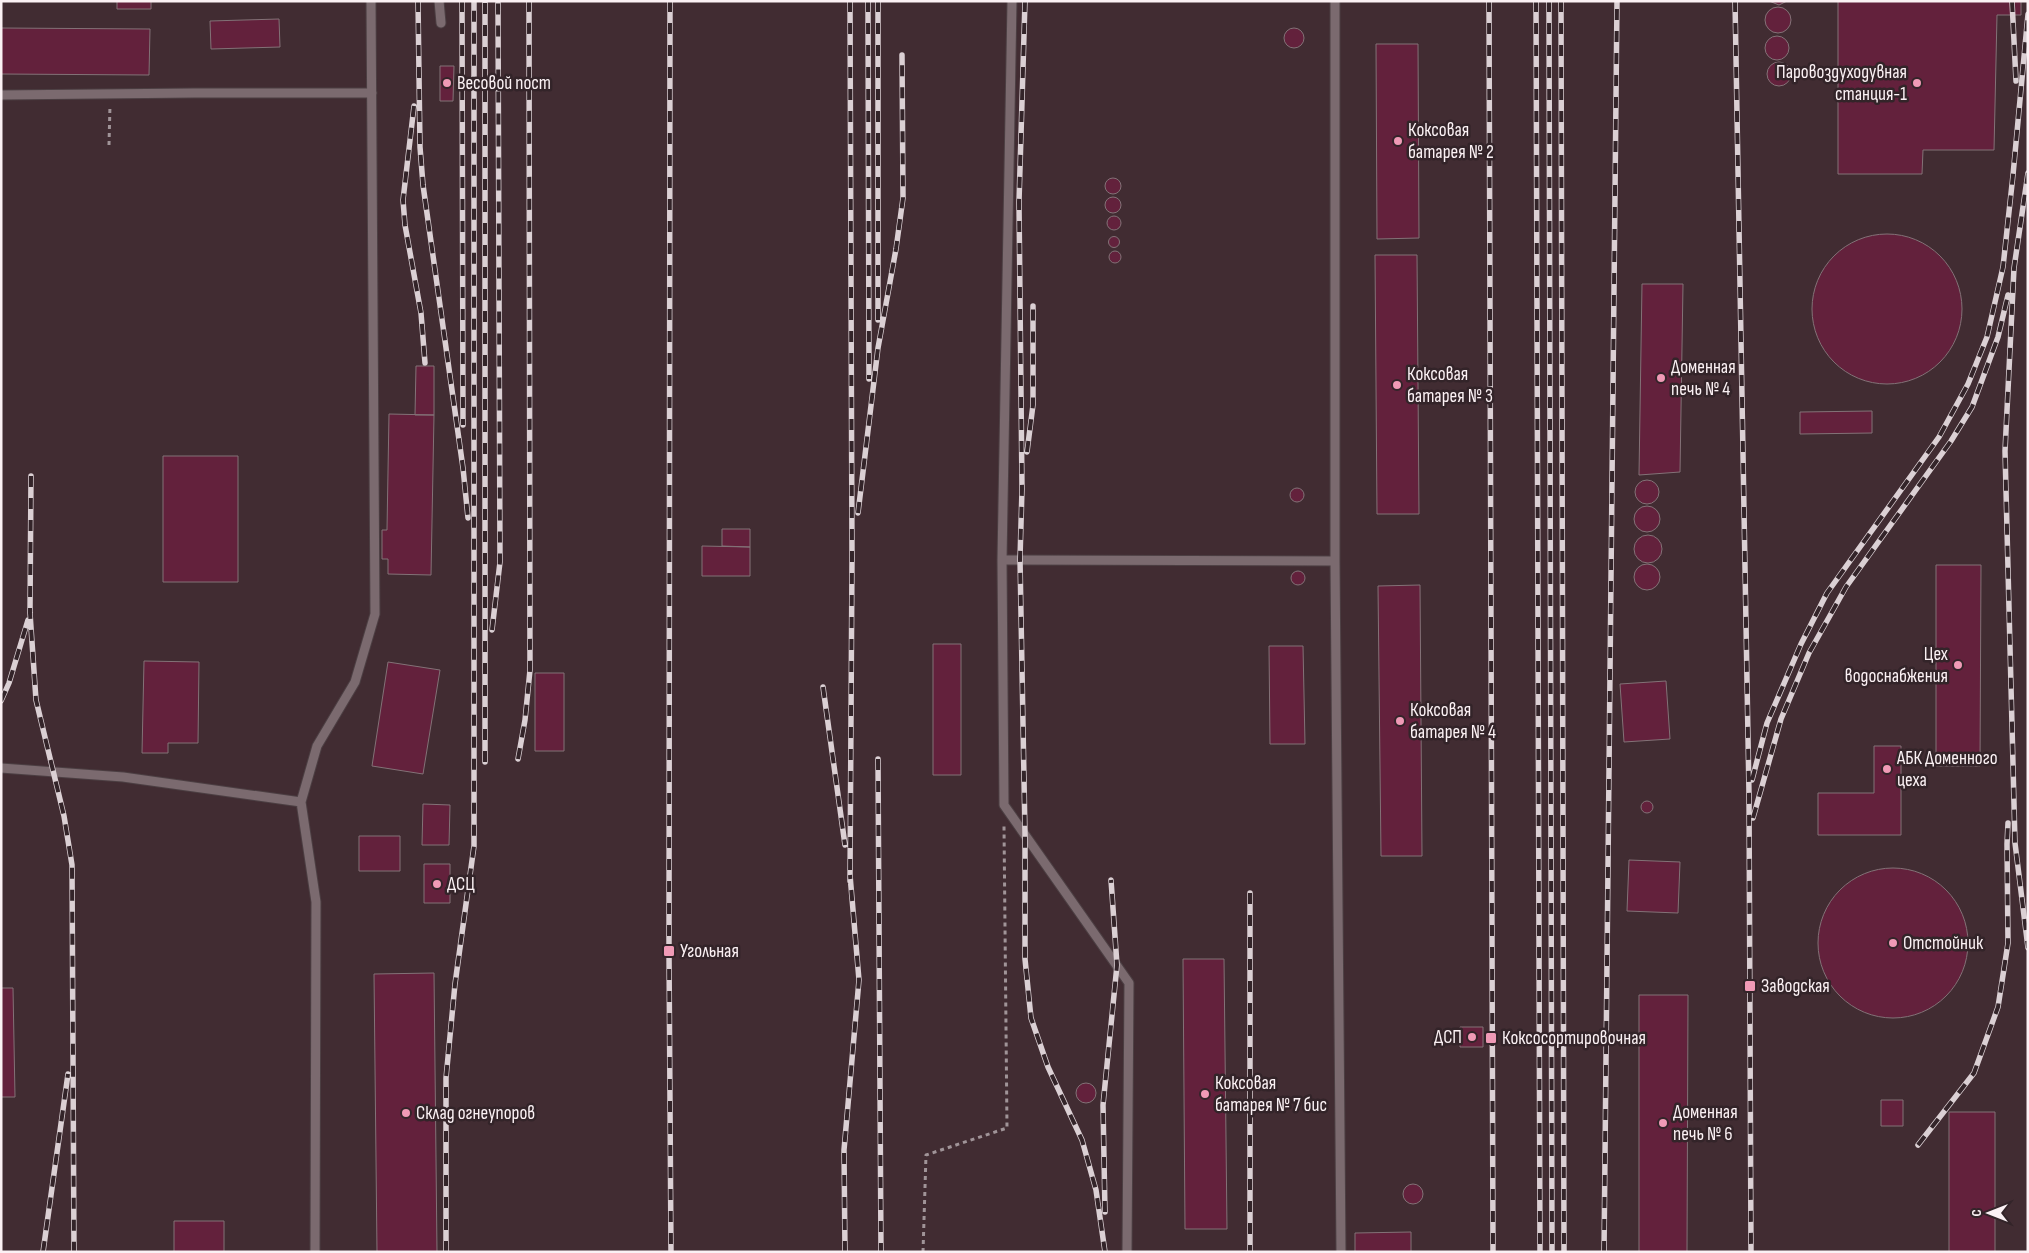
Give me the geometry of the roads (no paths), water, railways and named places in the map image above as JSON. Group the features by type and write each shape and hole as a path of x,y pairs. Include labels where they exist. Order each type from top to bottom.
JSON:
{"lane":[{"path":"315,1252 316,902 301,802 318,746 355,682 375,614 371,1"},
{"path":"439,1 441,23"},
{"path":"1012,1 1002,560 1004,805 1129,983 1127,1252"},
{"path":"1336,1 1336,561 1341,1252"},
{"path":"1,95 110,95 194,92 372,93"},
{"path":"1002,560 1336,561"},
{"path":"1,768 123,777 301,802"}],"railway":[{"path":"418,1 420,147 423,185 463,468 468,518"},
{"path":"462,1 463,425"},
{"path":"446,1252 446,1078 455,984 474,846 474,1"},
{"path":"485,1 485,762"},
{"path":"492,630 500,562 498,1"},
{"path":"518,759 525,720 530,670 529,1"},
{"path":"670,1 669,951 671,1252"},
{"path":"850,1 852,557 850,881"},
{"path":"868,1 869,379"},
{"path":"878,1 878,320"},
{"path":"1025,1 1019,202 1022,489 1020,559 1025,834 1025,959 1031,1018 1048,1067 1082,1140 1096,1190 1105,1252"},
{"path":"1489,1 1493,1252"},
{"path":"1536,1 1540,1252"},
{"path":"1549,1 1552,1252"},
{"path":"1561,1 1564,1252"},
{"path":"1604,1252 1617,1"},
{"path":"1735,1 1749,794 1751,1252"},
{"path":"2012,1 2016,81"},
{"path":"1752,780 1767,723 1801,644 1827,593 1939,437 1968,384 1987,337 2003,267 2028,14"},
{"path":"858,513 878,348 903,198 902,55"},
{"path":"414,106 403,200 405,225 421,313 425,363"},
{"path":"2028,173 2014,268 2005,451 2015,843 2028,948"},
{"path":"1753,818 1781,719 1809,653 1846,587 1951,441 1972,407 1998,337 2008,295"},
{"path":"1027,452 1033,405 1033,306"},
{"path":"31,476 30,613 36,700 64,816 72,865 74,1252"},
{"path":"1,701 9,683 28,620"},
{"path":"823,687 845,845"},
{"path":"878,759 881,1252"},
{"path":"1918,1145 1974,1073 1998,1007 2008,943 2008,823"},
{"path":"845,1252 844,1150 859,980 850,875"},
{"path":"1105,1212 1103,1105 1117,965 1111,880"},
{"path":"1250,893 1250,1252"},
{"path":"43,1252 68,1074"}],"place":[{"name":"Весовой пост","path":"447,83"},
{"name":"Паровоздуходувная станция-1","path":"1917,83"},
{"name":"Коксовая батарея № 2","path":"1398,141"},
{"name":"Доменная печь № 4","path":"1661,378"},
{"name":"Коксовая батарея № 3","path":"1397,385"},
{"name":"Цех водоснабжения","path":"1958,665"},
{"name":"Коксовая батарея № 4","path":"1400,721"},
{"name":"АБК Доменного цеха","path":"1887,769"},
{"name":"ДСЦ","path":"437,884"},
{"name":"Отстойник","path":"1893,943"},
{"name":"Угольная","path":"669,951"},
{"name":"Заводская","path":"1750,986"},
{"name":"ДСП","path":"1472,1037"},
{"name":"Коксосортировочная","path":"1491,1038"},
{"name":"Коксовая батарея № 7 бис","path":"1205,1094"},
{"name":"Склад огнеупоров","path":"406,1113"},
{"name":"Доменная печь № 6","path":"1663,1123"}]}
